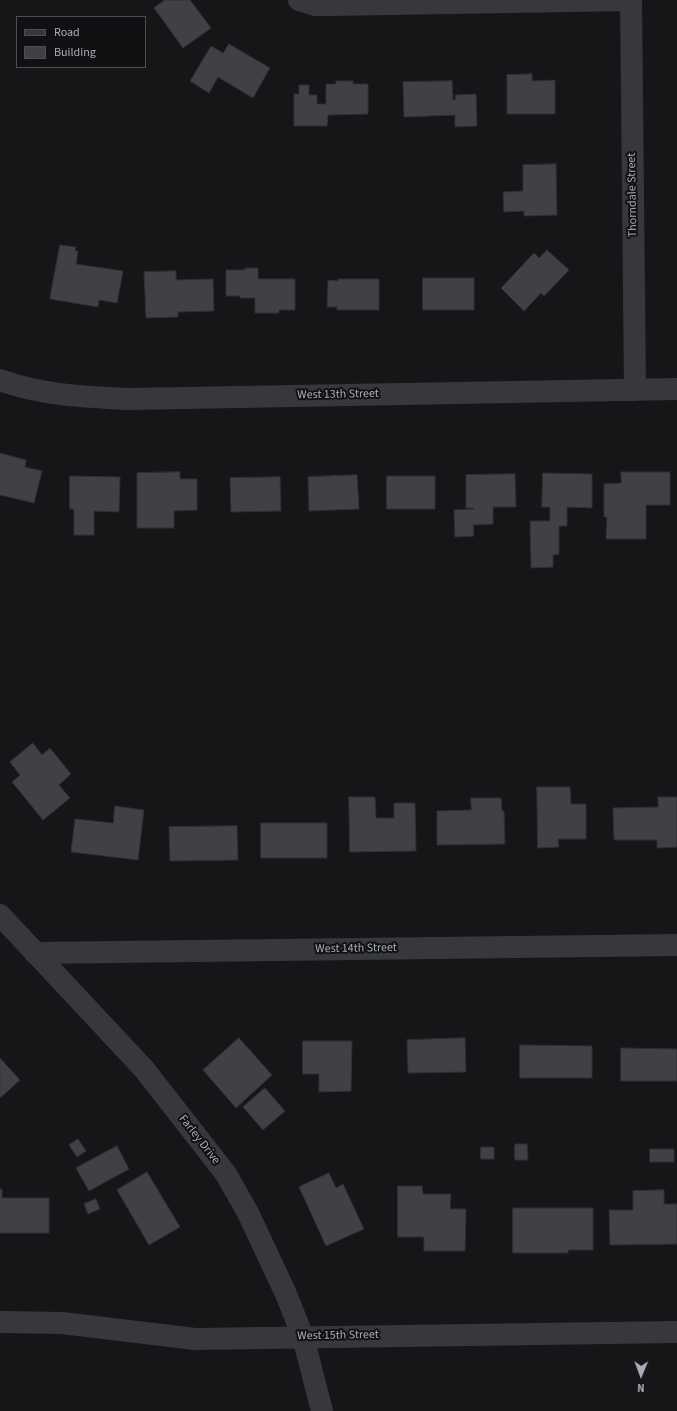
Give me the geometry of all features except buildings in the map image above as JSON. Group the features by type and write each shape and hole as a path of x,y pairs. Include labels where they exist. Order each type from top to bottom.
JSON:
{"street":[{"path":"303,2 315,5 329,5 631,0"},
{"name":"Thorndale Street","path":"631,0 635,390"},
{"name":"West 13th Street","path":"0,380 25,387 94,398 677,389"},
{"name":"Farley Drive","path":"0,915 144,1069 226,1174 248,1213 286,1294 303,1337 322,1411"},
{"name":"West 14th Street","path":"35,953 677,945"},
{"name":"West 15th Street","path":"0,1322 62,1323 195,1339 677,1332"}]}
